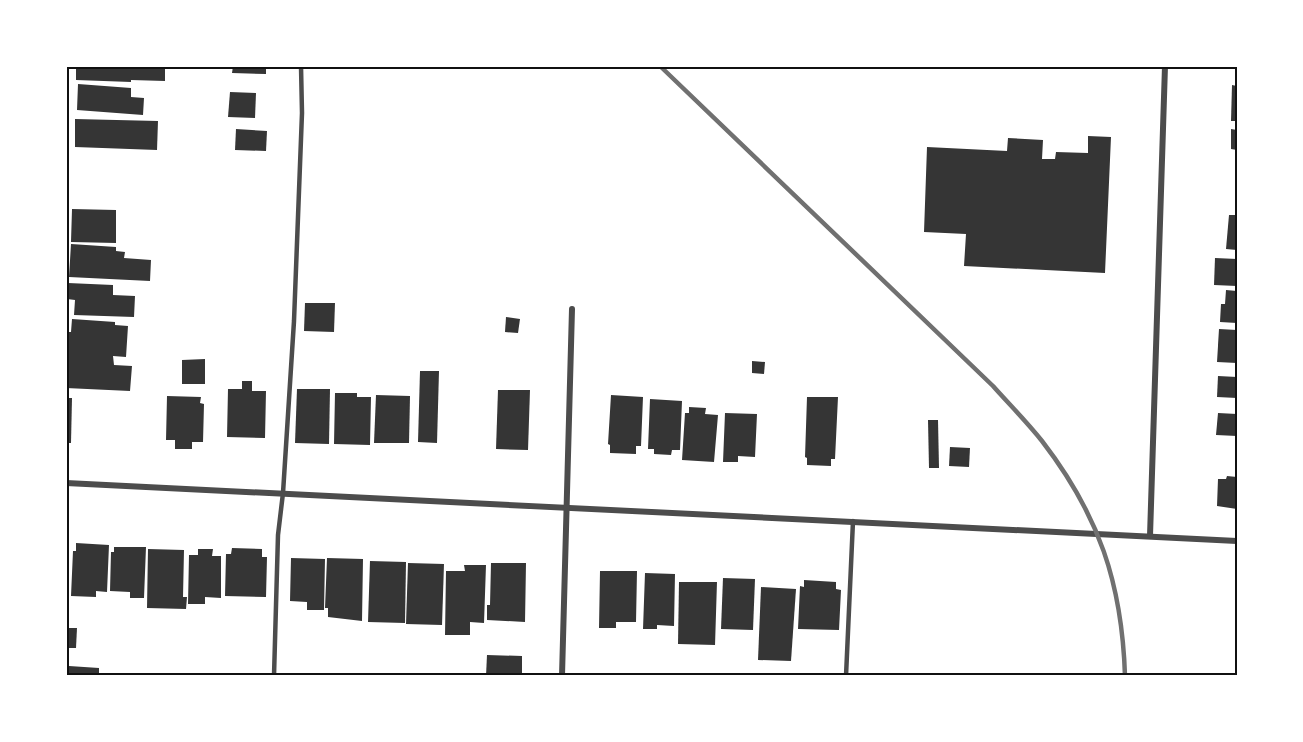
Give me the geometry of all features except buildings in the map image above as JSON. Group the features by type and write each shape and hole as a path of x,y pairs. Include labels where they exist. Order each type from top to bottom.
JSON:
{"street":[{"path":"1150,536 1165,66"},
{"path":"562,676 572,309"},
{"path":"66,483 1237,541"}],"lane":[{"path":"274,676 278,535 283,493 294,321 302,113 301,66"},
{"path":"846,676 853,521"}],"railway":[{"path":"660,66 993,386 1042,441 1079,496 1104,551 1119,610 1125,676"}]}
